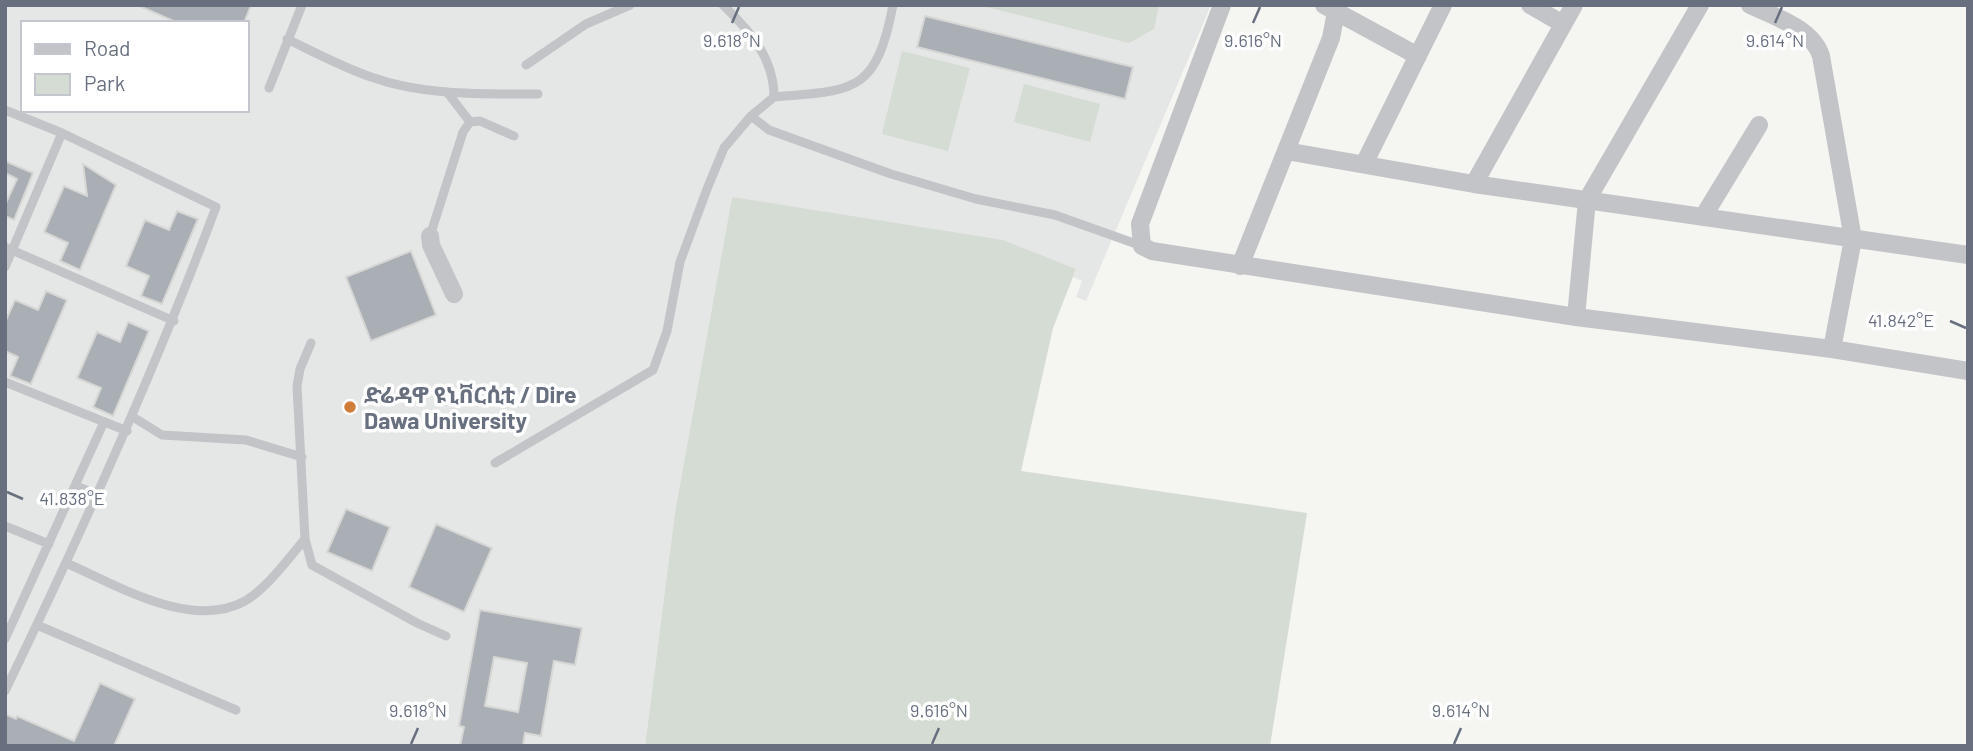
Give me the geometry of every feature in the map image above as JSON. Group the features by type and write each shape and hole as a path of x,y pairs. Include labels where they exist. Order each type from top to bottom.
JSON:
{"street":[{"path":"1222,5 1140,224 1142,246 1152,251 1576,317 1832,349 1968,371"},
{"path":"1364,164 1443,5"},
{"path":"1530,5 1563,24"},
{"path":"1474,184 1574,5"},
{"path":"1576,317 1587,200 1700,5"},
{"path":"1750,5 1788,23 1817,44 1853,240 1832,349"},
{"path":"1240,266 1331,38 1330,8"},
{"path":"1330,8 1418,56"},
{"path":"1703,217 1759,125"},
{"path":"1286,151 1474,184 1968,255"},
{"path":"430,236 454,294"}],"lane":[{"path":"269,88 302,5"},
{"path":"526,65 586,24 631,5"},
{"path":"723,5 760,45 774,82 774,97"},
{"path":"495,463 653,370 667,331 680,262 724,148 751,116 774,97 840,92 861,81 878,59 893,5"},
{"path":"287,39 372,78 447,92 538,94"},
{"path":"447,92 470,122"},
{"path":"5,110 62,133 216,207 174,320 127,431 5,691"},
{"path":"751,116 769,130 891,174 976,199 1055,215 1142,246"},
{"path":"430,236 463,132 470,122 480,121 514,136"},
{"path":"5,267 9,249 62,133"},
{"path":"9,249 174,320"},
{"path":"311,343 300,369 297,386 305,539 312,565 446,636"},
{"path":"5,382 127,431"},
{"path":"133,416 162,435 246,440 302,457"},
{"path":"5,639 104,422"},
{"path":"76,486 98,495"},
{"path":"5,526 49,544"},
{"path":"66,562 165,607 203,610 245,600 305,539"},
{"path":"37,625 236,710"}],"shaded area":[{"name":"ድሬዳዋ ዩኒቨርሲቲ / Dire Dawa University","path":"5,5 1211,5 1086,301 1076,297 1082,281 1073,277 1076,270 732,197 675,512 645,746 5,746"}],"green space":[{"path":"979,5 1159,5 1154,29 1129,43"},
{"path":"902,51 970,68 948,151 882,134"},
{"path":"1024,84 1100,104 1090,142 1014,122"},
{"path":"732,197 1003,240 1076,269 1053,328 1021,471 1307,513 1270,746 645,746 675,512"}],"building":[{"path":"137,5 251,5 245,21 173,21"},
{"path":"925,16 1133,67 1125,99 917,47"},
{"path":"5,161 33,173 14,220 5,216 5,205 17,179 5,173"},
{"path":"83,164 116,185 80,270 60,261 68,243 44,232 64,186 87,196"},
{"path":"177,211 198,219 162,304 141,296 149,276 126,266 145,220 169,230"},
{"path":"411,251 436,315 371,341 346,277"},
{"path":"46,291 67,300 31,384 10,376 18,357 5,351 5,322 15,300 38,310"},
{"path":"128,322 149,331 113,416 93,407 101,388 77,378 97,332 120,342"},
{"path":"346,509 390,527 372,571 327,552"},
{"path":"436,524 492,548 464,612 409,587"},
{"path":"480,610 582,628 575,665 554,661 541,736 525,733 523,746 460,746 464,727 459,726","holes":["494,657 527,663 518,712 485,706"]},
{"path":"100,683 135,699 114,746 5,746 5,714 16,719 17,716 74,741"}],"place":[{"name":"ድሬዳዋ ዩኒቨርሲቲ / Dire Dawa University","path":"350,407"}]}
